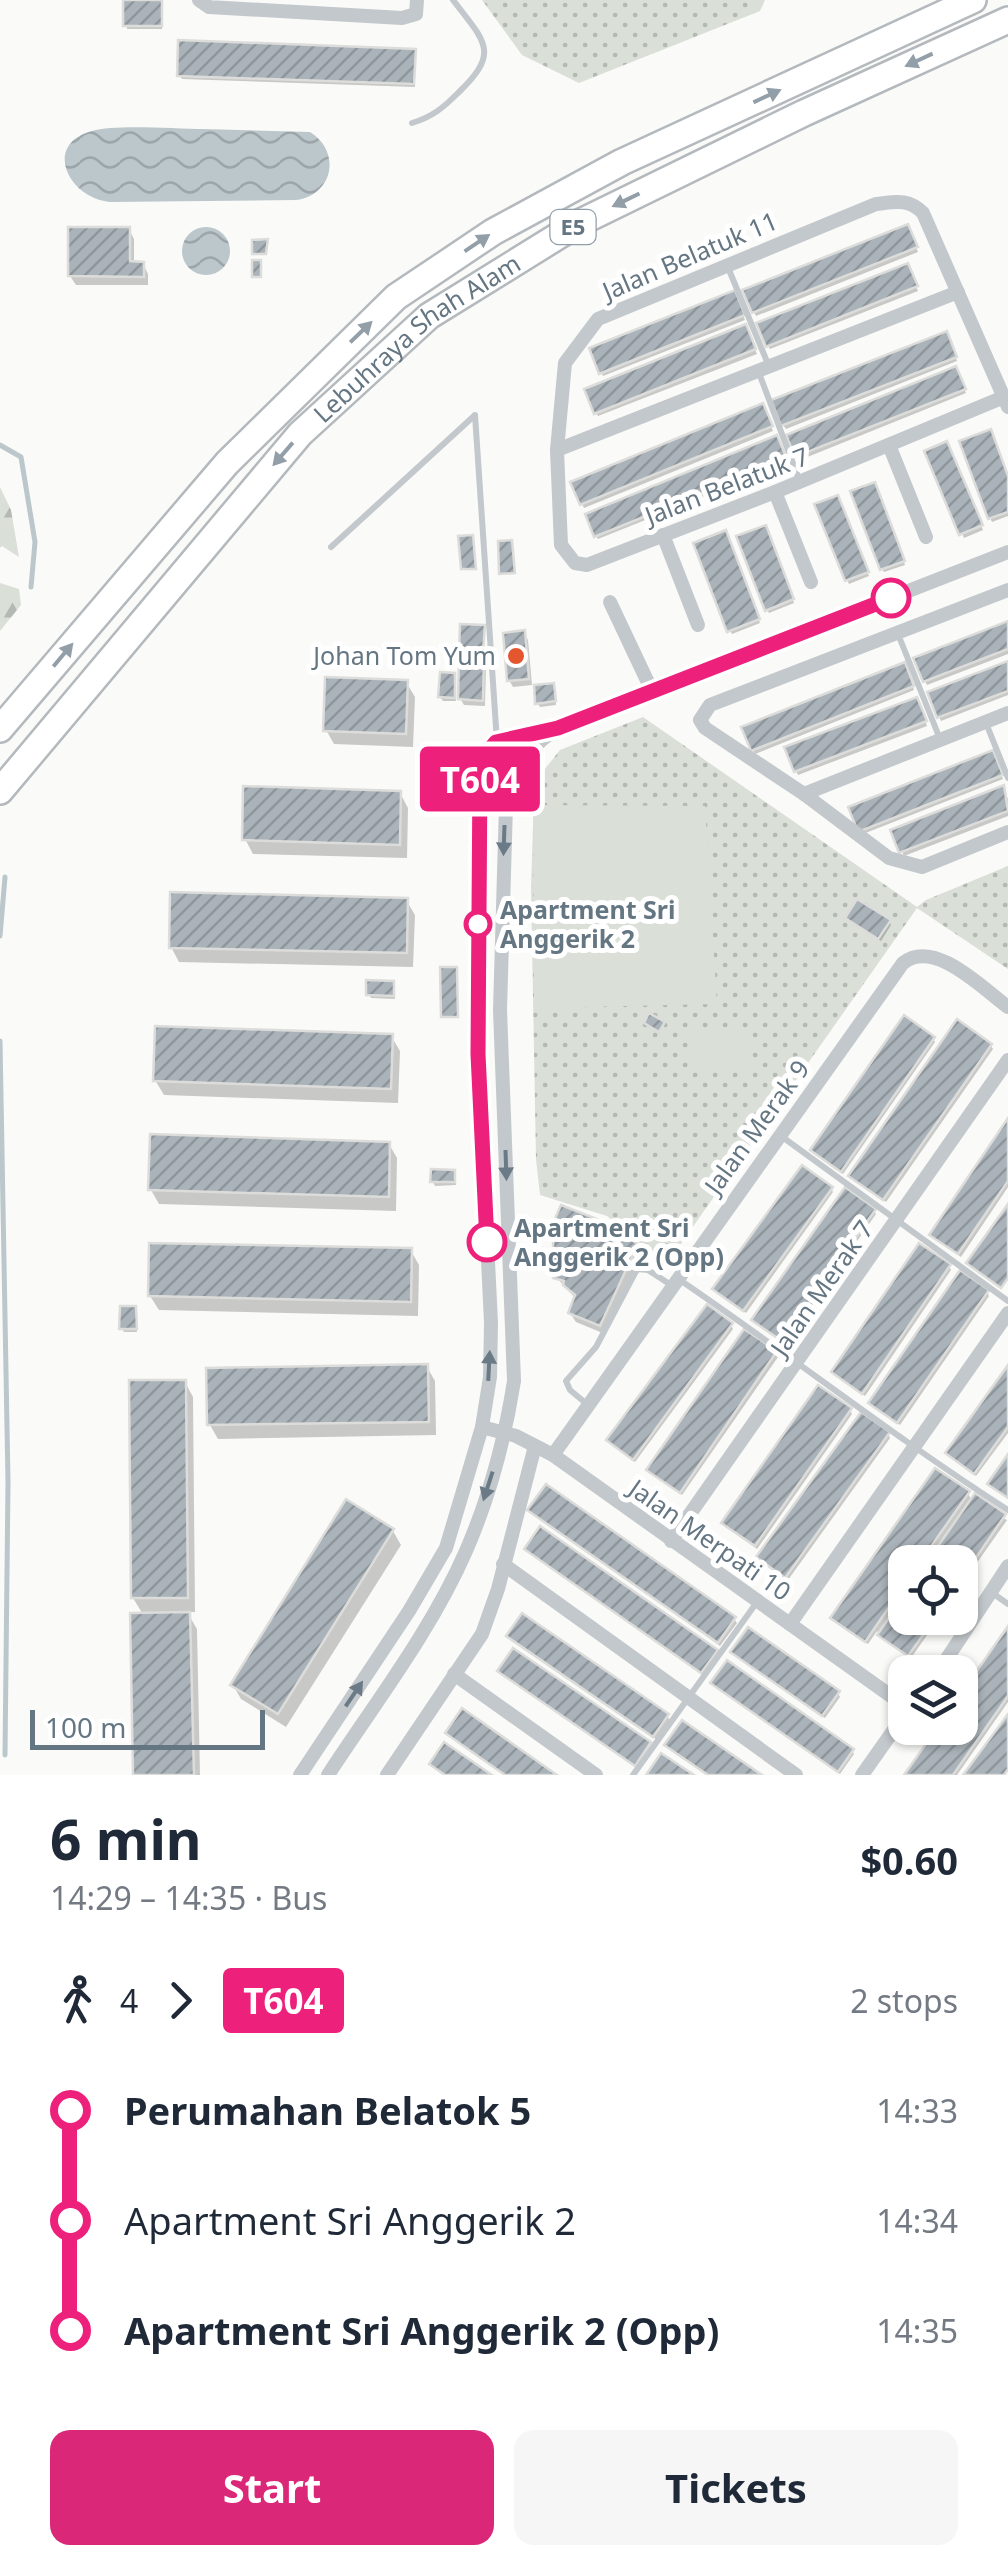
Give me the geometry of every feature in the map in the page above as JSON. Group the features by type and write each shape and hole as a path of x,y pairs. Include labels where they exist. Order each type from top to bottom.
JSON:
{"highway":[{"name":"Lebuhraya Shah Alam","path":"0,729 227,463 396,297 494,232 622,162 974,0"},
{"name":"Lebuhraya Shah Alam","path":"1,794 300,434 429,316 578,224 804,113 1008,20"}],"street":[{"path":"199,0 209,7 402,18 416,14 417,0"},
{"name":"Jalan Belatuk 11","path":"558,450 565,363 598,319 876,204 902,201 923,213 958,292"},
{"path":"558,450 958,292 1006,402"},
{"name":"Jalan Belatuk 7","path":"558,450 561,544 575,563 586,564 1006,402"},
{"path":"889,446 926,537"},
{"path":"776,492 811,582"},
{"path":"663,535 698,625"},
{"path":"300,1775 410,1610 446,1548 482,1427 490,1377 491,1323 478,1054 482,758 496,742 558,728 1008,552"},
{"path":"1008,590 710,704 700,720 705,728 804,794 889,858 922,867 1008,832"},
{"path":"610,602 652,691"},
{"path":"804,794 1008,713"},
{"path":"328,1775 430,1619 466,1551 505,1433 514,1381 500,1010 506,805 509,786 526,751 558,728"},
{"name":"Jalan Merak 9","path":"553,1455 895,972 911,956 934,955 1008,1007"},
{"name":"Jalan Merak 7","path":"671,1541 1008,1060"},
{"path":"790,1624 1008,1313"},
{"name":"Jalan Merpati 10","path":"482,1427 553,1455 888,1694"},
{"path":"392,1773 482,1634 535,1446"},
{"path":"503,1564 796,1775"},
{"path":"949,1655 1008,1566"},
{"path":"454,1674 596,1775"},
{"path":"862,1775 888,1738"}],"lane":[{"path":"412,122 441,110 479,73 484,62 480,35 454,0"},
{"path":"726,264 800,482"},
{"path":"331,548 475,415 496,742"},
{"path":"898,632 941,740"},
{"path":"986,722 1008,778"},
{"path":"780,1136 1008,1301"},
{"path":"589,1406 570,1390 566,1381 596,1346 635,1273 648,1270 674,1281 798,1361 913,1449 1008,1510"},
{"path":"990,1592 1008,1604"},
{"path":"633,1775 757,1602"}],"green space":[{"path":"482,0 765,0 760,11 579,83 522,55"},
{"path":"0,487 11,510 19,557 0,548"},
{"path":"0,583 19,589 21,605 0,631"},
{"path":"643,717 917,907 1008,866 1008,969 917,908 666,1265 607,1216 540,1195 536,1159 531,887 534,797 541,774 560,750"},
{"path":"533,805 705,806 717,1004 534,1008"},
{"path":"748,1030 748,1067 691,1068 690,1031"}],"water":[{"path":"102,129 310,132 327,150 329,172 318,190 296,200 109,202 82,191 66,170 68,147 77,138"},
{"path":"206,227 223,234 230,251 223,268 206,275 189,268 182,251 189,234"}],"building":[{"path":"123,0 162,0 162,26 123,26"},
{"path":"178,40 416,49 414,84 177,76"},
{"path":"908,224 918,247 752,313 742,290"},
{"path":"68,227 130,227 130,261 144,262 144,277 68,276"},
{"path":"268,239 266,254 252,254 252,240"},
{"path":"252,260 261,260 261,277 252,277"},
{"path":"908,263 918,286 766,347 756,323"},
{"path":"735,290 745,315 599,374 589,348"},
{"path":"746,324 756,349 594,414 584,389"},
{"path":"947,331 957,357 781,426 771,400"},
{"path":"956,366 966,389 795,457 786,435"},
{"path":"763,403 773,426 580,505 570,482"},
{"path":"991,429 1008,476 1008,512 988,519 959,441"},
{"path":"777,435 787,459 594,537 585,514"},
{"path":"947,441 983,525 959,535 924,451"},
{"path":"875,482 905,561 880,570 850,491"},
{"path":"838,495 869,572 845,581 814,504"},
{"path":"766,525 794,599 765,611 736,536"},
{"path":"726,530 760,619 727,632 693,543"},
{"path":"473,535 476,569 461,569 458,536"},
{"path":"512,540 515,573 499,574 498,541"},
{"path":"1008,621 1008,649 923,682 913,658"},
{"path":"460,624 485,625 483,652 459,650"},
{"name":"Johan Tom Yum","path":"525,630 529,679 507,681 503,633"},
{"path":"459,655 484,657 483,701 458,699"},
{"path":"1008,661 1008,691 937,718 927,692"},
{"path":"905,662 914,686 751,751 741,727"},
{"path":"440,672 455,673 455,698 438,697"},
{"path":"325,677 408,680 406,734 323,731"},
{"path":"554,683 556,701 535,704 534,685"},
{"path":"917,697 927,721 794,772 784,747"},
{"path":"993,750 1003,775 858,832 848,807"},
{"path":"459,761 471,761 471,771 459,771"},
{"path":"1004,785 1008,811 899,853 890,830"},
{"path":"243,786 401,791 400,845 242,840"},
{"path":"170,892 408,898 407,953 169,948"},
{"path":"857,899 891,920 878,939 845,918"},
{"path":"440,967 457,967 458,1017 441,1017"},
{"path":"366,980 394,981 394,996 366,995"},
{"path":"649,1013 665,1022 659,1032 644,1023"},
{"path":"904,1015 935,1037 841,1172 810,1150"},
{"path":"957,1019 992,1044 883,1200 848,1176"},
{"path":"155,1026 393,1034 391,1089 153,1081"},
{"path":"1008,1118 1008,1181 958,1254 929,1235"},
{"path":"150,1134 390,1142 389,1197 148,1190"},
{"path":"802,1165 833,1187 743,1311 712,1289"},
{"path":"431,1169 455,1170 455,1182 430,1182"},
{"path":"845,1187 876,1209 782,1341 751,1320"},
{"path":"1008,1204 1008,1278 1001,1288 966,1263"},
{"path":"561,1205 602,1221 638,1244 600,1326 568,1313 575,1295 563,1285 564,1281 553,1278 553,1223"},
{"path":"149,1243 412,1248 411,1302 148,1296"},
{"path":"919,1243 951,1264 862,1394 831,1372"},
{"path":"960,1270 989,1290 897,1423 868,1403"},
{"path":"707,1304 733,1323 633,1460 606,1440"},
{"path":"120,1306 136,1306 137,1329 119,1329"},
{"path":"744,1329 777,1351 680,1493 646,1470"},
{"path":"428,1364 429,1422 207,1425 206,1368"},
{"path":"1008,1365 1008,1427 974,1474 945,1453"},
{"path":"129,1380 186,1380 188,1598 131,1598"},
{"path":"818,1385 852,1408 755,1546 721,1523"},
{"path":"861,1412 890,1432 785,1578 756,1557"},
{"path":"1008,1454 1008,1498 987,1484"},
{"path":"935,1468 970,1491 932,1545 888,1545 888,1609 865,1642 830,1618"},
{"path":"546,1484 736,1617 718,1643 527,1510"},
{"path":"975,1493 1006,1514 978,1555 978,1545 939,1545"},
{"path":"346,1499 394,1529 278,1714 230,1685"},
{"path":"540,1526 718,1650 701,1673 524,1549"},
{"path":"190,1612 194,1775 133,1775 130,1613"},
{"path":"522,1613 669,1714 653,1737 506,1636"},
{"path":"888,1619 888,1635 923,1635 907,1655 877,1635"},
{"path":"1008,1626 1008,1696 978,1739 978,1669"},
{"path":"748,1627 840,1691 822,1716 730,1652"},
{"path":"513,1648 651,1742 635,1766 497,1671"},
{"path":"727,1660 854,1749 838,1772 710,1683"},
{"path":"462,1708 557,1775 505,1775 445,1733"},
{"path":"1008,1714 1008,1769 1004,1775 963,1775"},
{"path":"682,1720 762,1775 708,1775 664,1745"},
{"path":"444,1742 492,1775 445,1775 429,1764"},
{"path":"925,1745 974,1745 953,1775 904,1775"},
{"path":"661,1753 694,1775 646,1775"}],"waterway":[{"path":"0,445 21,457 35,542 31,587"},
{"path":"0,936 5,877"},
{"path":"0,1041 8,1482 5,1755"}],"bus line":[{"name":"T604","path":"487,1242 477,972 480,772 488,748 496,742 558,728 891,598"}],"place":[{"name":"Johan Tom Yum","path":"516,656"},
{"name":"Apartment Sri Anggerik 2","path":"478,924"},
{"name":"Apartment Sri Anggerik 2 (Opp)","path":"487,1242"}]}
